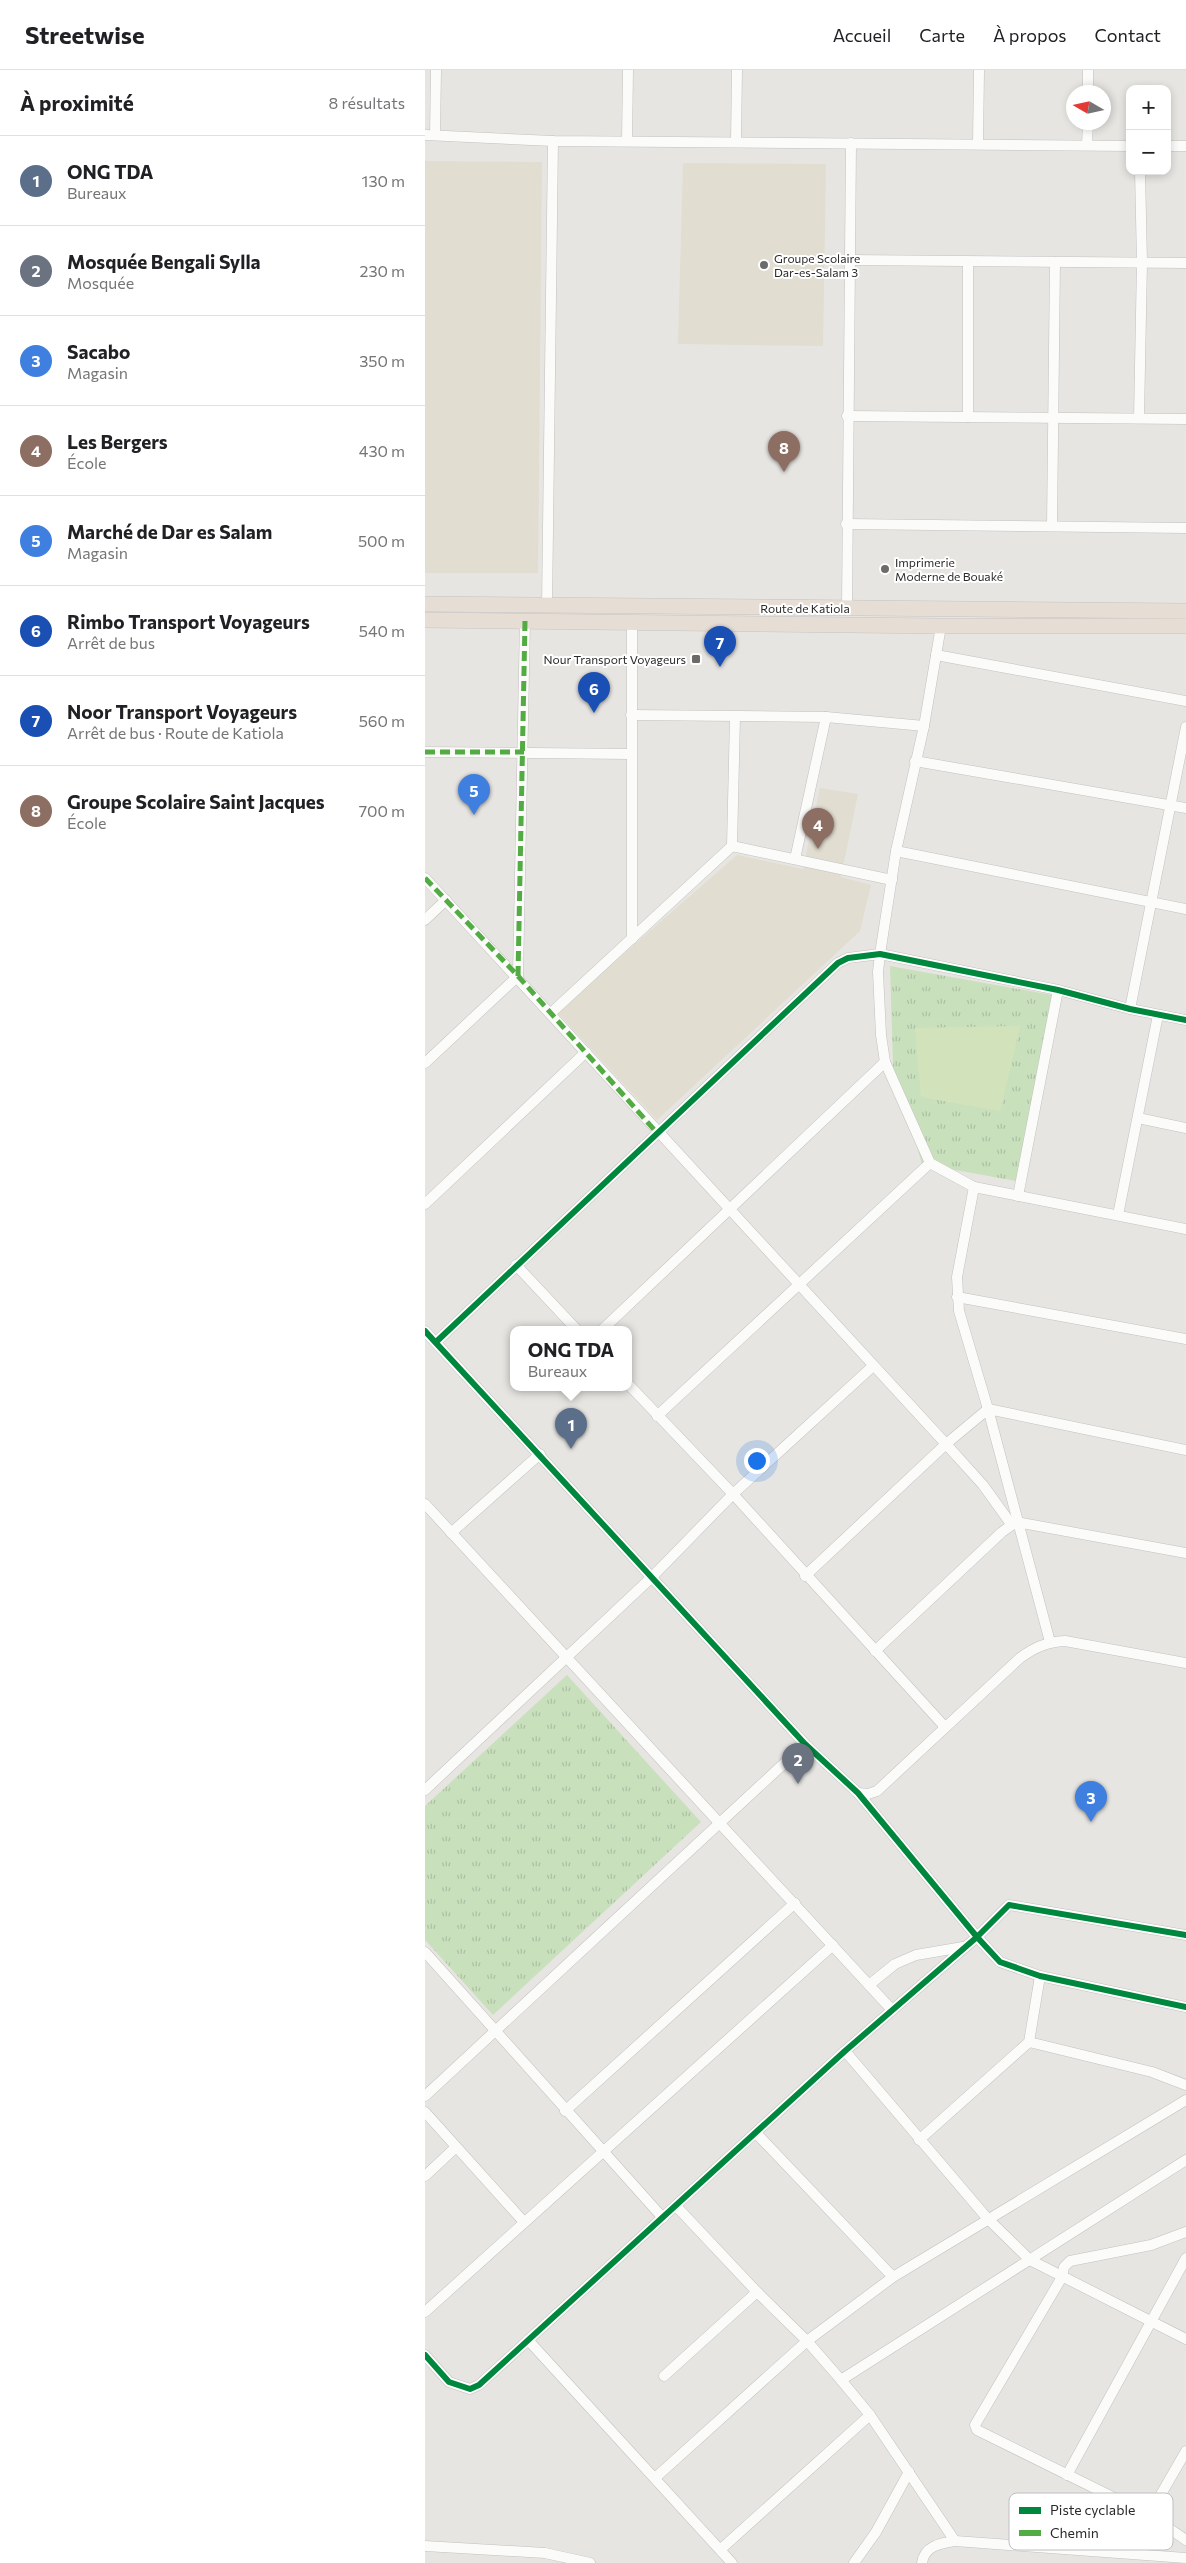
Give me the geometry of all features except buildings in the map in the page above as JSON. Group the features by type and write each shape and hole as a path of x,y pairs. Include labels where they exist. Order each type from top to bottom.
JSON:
{"highway":[{"name":"Route de Katiola","path":"425,604 1186,611"},
{"name":"Route de Katiola","path":"425,620 941,626 1186,626"}],"street":[{"path":"436,70 430,135 553,141 1126,146"},
{"path":"627,141 628,70"},
{"path":"736,142 737,70"},
{"path":"978,144 979,70"},
{"path":"1088,70 1088,85"},
{"path":"1087,145 1088,130"},
{"path":"547,606 553,141"},
{"path":"847,609 846,524 851,143"},
{"path":"1171,146 1186,146"},
{"path":"1139,418 1142,262 1140,175"},
{"path":"849,260 1186,263"},
{"path":"968,262 968,417"},
{"path":"1052,526 1055,262"},
{"path":"847,416 1186,419"},
{"path":"846,524 1186,528"},
{"path":"425,1063 519,976 525,621"},
{"path":"632,939 631,716 633,623"},
{"path":"941,626 924,726 896,851 880,954 878,972 881,1035 885,1062 930,1163 974,1187 1186,1229"},
{"path":"936,654 1186,700"},
{"path":"631,716 826,717 924,726"},
{"path":"551,1013 732,846 735,717"},
{"path":"795,859 826,717"},
{"path":"1130,1009 1186,727"},
{"path":"425,752 631,754"},
{"path":"915,761 1186,808"},
{"path":"732,846 892,880"},
{"path":"896,851 1186,909"},
{"path":"425,878 519,976 729,1211 946,1444 1014,1523 1186,1553"},
{"path":"425,920 446,900"},
{"path":"436,1342 516,1264 838,963 848,958 880,954 1058,990 1130,1009 1186,1020"},
{"path":"1018,1196 1058,990"},
{"path":"1118,1216 1158,1015"},
{"path":"425,1204 587,1052"},
{"path":"606,1326 885,1062"},
{"path":"1138,1118 1186,1128"},
{"path":"657,1416 797,1284 930,1163"},
{"path":"974,1187 957,1277 959,1311 988,1409 1014,1523 1050,1642"},
{"path":"516,1264 573,1326"},
{"path":"957,1297 1186,1339"},
{"path":"425,1331 805,1744 858,1793 977,1937 1000,1962 1040,1976 1186,2007"},
{"path":"425,1790 653,1577 733,1494 873,1366"},
{"path":"632,1389 733,1494 805,1576 945,1727"},
{"path":"805,1576 946,1444 988,1409"},
{"path":"988,1409 1186,1450"},
{"path":"451,1533 540,1454"},
{"path":"425,1504 892,2010"},
{"path":"875,1651 1014,1523"},
{"path":"858,1793 868,1794 877,1791 1033,1648 1050,1642 1065,1641 1186,1663"},
{"path":"425,2096 721,1824 805,1744"},
{"path":"565,2111 795,1904"},
{"path":"425,2355 449,2382 470,2389 479,2385 845,2051 977,1937 1011,1904 1186,1935"},
{"path":"425,2312 833,1945"},
{"path":"869,1985 895,1964 915,1954 966,1946"},
{"path":"425,1952 497,2031 565,2111 663,2218"},
{"path":"919,2140 1029,2042 1040,1976"},
{"path":"1029,2042 1152,2072 1186,2085"},
{"path":"845,2051 987,2218 1030,2260 1186,2339"},
{"path":"655,2478 807,2341 893,2276 1186,2100"},
{"path":"425,2112 455,2148 524,2222"},
{"path":"756,2133 893,2276"},
{"path":"425,2176 455,2148"},
{"path":"841,2380 1186,2160"},
{"path":"676,2206 757,2292 807,2341 841,2380 870,2415 955,2541"},
{"path":"1104,2493 977,2430 975,2425 1062,2277 1064,2267 1070,2261 1151,2245 1186,2232"},
{"path":"1067,2475 1150,2320 1186,2258"},
{"path":"664,2376 757,2292"},
{"path":"528,2340 732,2563"},
{"path":"721,2549 870,2415"},
{"path":"1162,2493 1186,2451"},
{"path":"855,2563 876,2532 909,2472"},
{"path":"1173,2531 1186,2540"},
{"path":"922,2563 930,2548 944,2542 955,2541 1009,2545"},
{"path":"425,2546 545,2553 590,2563"},
{"path":"1077,2550 1186,2558"}],"shaded area":[{"path":"425,161 542,162 538,573 425,573"},
{"path":"683,163 826,164 823,346 678,344"},
{"path":"820,788 858,794 841,877 871,885 860,931 657,1120 557,1012 737,855 803,869"}],"green space":[{"path":"890,966 1052,995 1016,1181 922,1164 893,1066"},
{"path":"1020,1026 1000,1111 921,1097 915,1028"},
{"path":"567,1675 701,1822 493,2015 425,1940 425,1806"}],"marked path":[{"path":"518,976 525,621"},
{"path":"425,752 524,752"},
{"path":"425,878 518,976 657,1133"}],"cycle path":[{"path":"436,1342 838,963 848,958 880,954 1058,990 1130,1009 1186,1020"},
{"path":"425,1331 805,1744 858,1793 977,1937 1000,1962 1040,1976 1186,2007"},
{"path":"425,2355 449,2382 470,2389 479,2385 845,2051 977,1937 1009,1905 1186,1935"}],"place":[{"name":"Groupe Scolaire Dar-es-Salam 3","path":"764,265"},
{"name":"Groupe Scolaire Saint Jacques","path":"784,472"},
{"name":"Imprimerie Moderne de Bouaké","path":"885,569"},
{"name":"Nour Transport Voyageurs","path":"696,659"},
{"name":"Noor Transport Voyageurs","path":"720,667"},
{"name":"Rimbo Transport Voyageurs","path":"594,713"},
{"name":"Marché de Dar es Salam","path":"474,815"},
{"name":"Les Bergers","path":"818,849"},
{"name":"ONG TDA","path":"571,1449"},
{"name":"Mosquée Bengali Sylla","path":"798,1784"},
{"name":"Sacabo","path":"1091,1822"}]}
